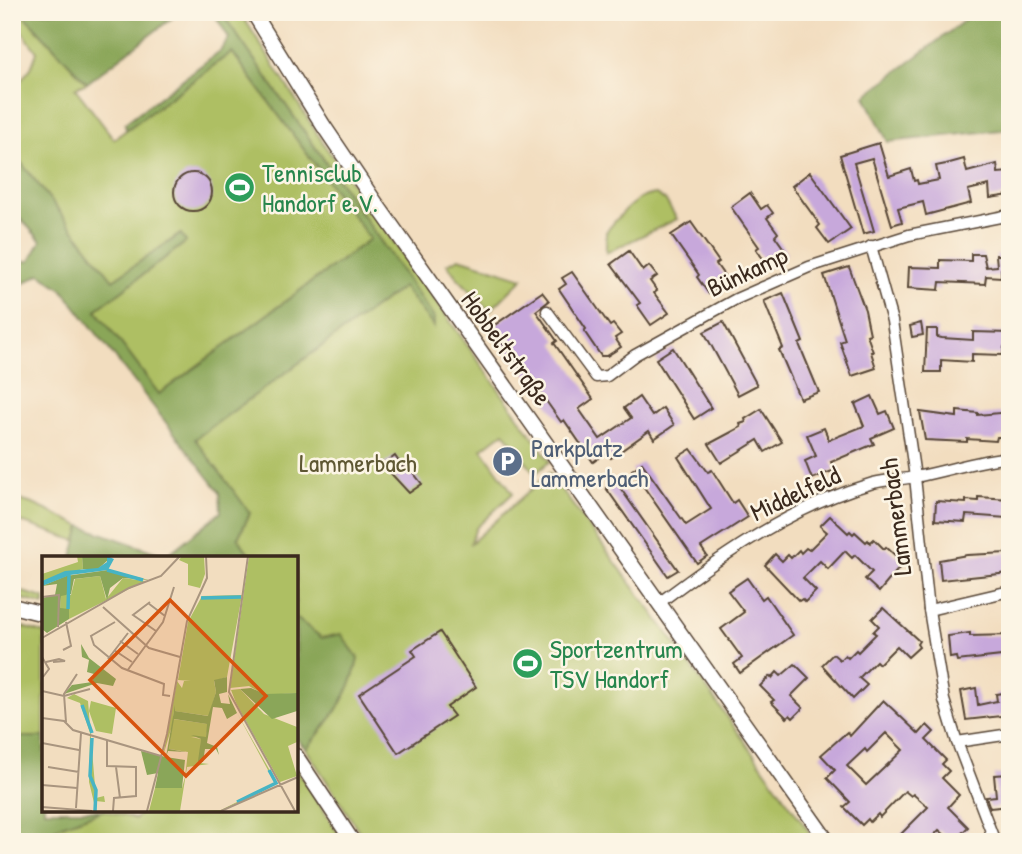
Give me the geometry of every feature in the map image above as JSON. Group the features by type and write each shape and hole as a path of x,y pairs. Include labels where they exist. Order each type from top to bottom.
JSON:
{"street":[{"name":"Hobbeltstraße","path":"253,12 323,125 375,202 828,842"},
{"name":"Bünkamp","path":"547,311 596,377 607,376 635,355 736,299 809,267 909,235 1010,215"},
{"name":"Lammerbach","path":"871,246 892,321 915,477 929,610 944,700 995,842"},
{"name":"Middelfeld","path":"659,603 738,546 778,522 834,496 876,482 915,477 989,459 1010,457"},
{"path":"929,610 1010,591"},
{"path":"12,606 42,614"},
{"path":"957,742 1010,734"},
{"path":"298,759 353,842"}],"green space":[{"name":"Tennisclub Handorf e.V.","path":"12,12 21,12 87,83 75,88 114,139 232,52 370,239 159,394 96,310 186,242 180,234 113,280 12,151 12,91 31,68 37,52 12,18"},
{"path":"21,12 180,12 87,83"},
{"path":"213,12 221,12 434,318 434,327 403,287 195,439 250,513 238,538 251,556 166,556 221,512 220,492 62,289 40,274 12,290 12,267 18,262 30,261 41,241 12,209 12,151 113,280 181,234 186,242 96,310 159,394 370,239 232,52 126,130 125,123 220,51 229,38"},
{"path":"221,12 240,12 325,146 550,461 535,474 504,432 482,449 513,493 476,528 470,544 549,473 810,833 808,842 366,842 306,749 331,718 345,695 358,658 341,634 322,638 298,620 298,556 251,556 238,538 250,513 194,439 404,286 433,326 434,318"},
{"path":"968,12 1010,14 1010,129 888,142 865,96 965,20"},
{"path":"656,194 666,201 677,219 606,253 606,232 622,213 641,198"},
{"path":"459,258 523,278 490,311 447,264"},
{"path":"12,498 33,504 81,526 77,541 12,519"},
{"path":"81,526 166,556 73,556"},
{"path":"12,589 42,597 42,604 12,596"},
{"path":"298,620 322,638 341,634 358,658 345,695 331,718 306,749 298,740"},
{"path":"12,624 42,632 42,737 12,737"},
{"path":"12,737 42,737 42,812 98,812 62,825 34,842 12,842"},
{"path":"298,770 344,842 34,842 62,825 98,812 111,812 135,819 141,812 298,812"}],"building":[{"path":"879,143 889,176 911,169 914,181 917,180 918,184 939,180 936,166 964,159 967,172 997,164 998,173 1010,172 1010,195 990,198 989,185 968,190 971,203 926,215 923,202 898,208 902,222 892,225 872,158 854,163 874,231 863,234 840,155"},
{"path":"810,172 851,229 829,244 817,228 820,225 792,186"},
{"path":"193,173 206,179 212,192 206,205 193,211 180,205 174,192 180,179"},
{"path":"750,193 761,209 767,205 773,213 767,218 778,233 775,236 787,253 769,267 756,249 759,247 731,207"},
{"path":"691,222 719,262 716,264 728,281 709,294 671,235"},
{"path":"629,251 643,271 649,266 657,276 650,281 657,291 654,293 669,313 651,325 637,305 640,303 611,264"},
{"path":"971,254 983,254 986,267 997,266 996,255 1010,255 1010,269 1001,269 1001,277 986,276 985,284 940,282 939,290 908,288 909,267 940,268 940,260 971,261"},
{"path":"849,267 865,310 870,334 867,335 876,368 852,376 840,342 845,340 824,275"},
{"path":"572,272 610,326 613,324 621,334 615,338 621,347 607,356 601,356 559,289 566,284 562,278"},
{"path":"542,292 549,301 536,311 557,341 554,343 593,399 579,409 600,439 631,418 624,408 639,397 652,416 663,408 674,425 654,439 649,431 611,458 607,452 593,462 564,420 561,422 522,367 520,368 489,329"},
{"path":"783,293 803,342 799,344 819,392 800,399 779,350 783,348 764,301"},
{"path":"723,322 757,385 738,395 704,332"},
{"path":"921,323 923,335 912,337 910,326"},
{"path":"927,329 937,329 937,337 973,340 973,332 1010,333 1010,348 1004,347 1003,355 972,354 972,362 941,360 941,372 925,372"},
{"path":"673,348 711,408 694,419 656,359"},
{"path":"872,396 880,414 887,411 894,428 871,438 874,444 831,462 835,470 812,479 805,461 816,456 807,435 824,428 829,440 864,426 855,404"},
{"path":"761,409 782,442 765,452 758,440 721,463 709,444 741,427 740,424 746,422 745,419"},
{"path":"957,411 978,415 1010,412 1010,437 997,437 996,441 925,440 920,412 957,417"},
{"path":"691,449 708,472 712,470 733,503 737,500 748,517 701,547 707,556 697,563 632,470 642,463 686,525 711,509 678,457"},
{"path":"395,456 404,469 408,466 422,484 409,493 383,465"},
{"path":"616,482 678,570 668,576 606,488"},
{"path":"978,497 1010,499 1007,518 966,515 965,522 935,520 936,501 966,503 966,500 978,501"},
{"path":"830,516 848,533 855,532 870,543 874,539 884,549 886,547 896,556 899,553 906,560 879,592 865,579 872,572 855,555 852,558 845,551 828,569 820,561 803,578 816,591 805,602 802,599 799,601 765,565 775,554 782,561 788,555 791,558 799,550 801,553 806,548 809,550 827,532 820,526"},
{"path":"1007,553 1010,559 1009,573 941,580 939,560 967,555"},
{"path":"747,578 762,599 766,596 793,635 740,673 734,664 742,658 721,629 744,612 728,591"},
{"path":"883,608 919,641 919,647 908,657 897,646 879,664 876,661 859,678 867,685 853,699 822,665 833,654 840,660 845,655 848,658 856,650 858,652 876,634 873,632 879,626 872,619"},
{"path":"440,632 476,687 447,707 454,716 398,753 359,694 416,656 412,650"},
{"path":"970,633 970,636 1010,635 1010,655 957,661 956,657 950,658 948,636"},
{"path":"795,664 809,678 791,696 803,708 793,718 790,715 787,718 760,686 770,676 772,678 777,672 781,676"},
{"path":"976,688 978,705 997,701 996,694 1010,692 1010,715 966,720 961,691"},
{"path":"883,700 919,734 927,725 934,732 926,740 946,760 942,764 949,771 942,778 959,795 948,807 968,827 953,842 939,830 928,842 893,842 928,807 913,794 911,796 905,791 880,817 878,814 862,825 844,807 850,802 827,778 835,770 821,755 847,732 850,736","holes":["886,733 903,750 866,785 847,766 865,749 867,752"]},
{"path":"1010,774 1010,806 990,808 986,797 996,796 994,775"}],"place":[{"name":"Tennisclub Handorf e.V.","path":"239,187"},
{"name":"Parkplatz Lammerbach","path":"508,462"},
{"name":"Sportzentrum TSV Handorf","path":"527,663"}]}
